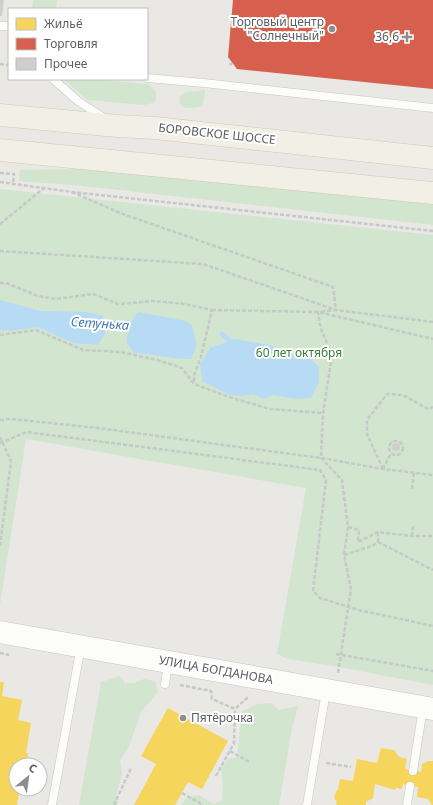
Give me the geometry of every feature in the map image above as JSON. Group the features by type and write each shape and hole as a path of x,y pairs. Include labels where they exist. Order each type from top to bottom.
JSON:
{"main road":[{"name":"БОРОВСКОЕ ШОССЕ","path":"0,115 154,128 433,158"},
{"path":"0,150 433,193"}],"street":[{"name":"УЛИЦА БОГДАНОВА","path":"0,632 81,646 166,676 214,669 332,682 428,708"}],"lane":[{"path":"148,78 433,108"},
{"path":"54,80 78,101 117,126"},
{"path":"52,805 81,646"},
{"path":"307,805 332,682"},
{"path":"413,770 428,708"},
{"path":"407,805 410,786"}],"path":[{"path":"0,173 14,174 13,183"},
{"path":"0,182 72,192 433,231"},
{"path":"0,224 44,188"},
{"path":"72,192 120,213 333,287 336,310"},
{"path":"0,251 203,264 336,310 433,322"},
{"path":"0,282 38,296 56,299 93,294 118,304 155,301 185,304 212,310 318,312 336,310"},
{"path":"194,384 194,375 201,357 212,310"},
{"path":"318,312 433,339"},
{"path":"318,312 321,329 332,356 323,413 321,458 342,480 348,527 344,555 351,589 349,606 332,682"},
{"path":"0,336 36,330 83,350 120,352 157,360 182,368 194,384 270,409 323,413"},
{"path":"383,469 367,434 367,420 387,394 403,395 428,409 433,407"},
{"path":"0,420 11,419 98,428 321,458 383,469 433,475"},
{"path":"1,443 27,432 320,470 326,480 312,591 320,598 359,610 433,626"},
{"path":"0,437 1,443 11,461 0,546"},
{"path":"395,440 400,442 403,447 402,452 396,455 391,453 388,448 390,443 395,440"},
{"path":"383,469 391,453"},
{"path":"412,489 414,472"},
{"path":"412,536 413,526"},
{"path":"348,527 359,530 358,542 378,532 412,536 433,536"},
{"path":"378,532 378,542"},
{"path":"344,555 372,546 378,542"},
{"path":"378,542 433,570"},
{"path":"0,653 15,656"},
{"path":"336,654 433,671"},
{"path":"166,676 211,691 212,699 235,709"},
{"path":"216,776 234,743 235,709 253,693"},
{"path":"230,751 251,763"},
{"path":"324,763 351,767"},
{"path":"114,805 131,768"},
{"path":"182,793 203,805"}],"green space":[{"path":"33,0 57,0 56,8 32,8"},
{"path":"64,80 104,80 146,84 150,85 156,91 156,99 153,103 143,105 88,100"},
{"path":"205,90 203,106 187,108 181,105 179,101 180,96 186,92"},
{"path":"76,169 175,174 433,204 433,225 84,186 19,181 20,170"},
{"name":"60 лет октября","path":"0,189 433,235 433,685 339,667 287,659 277,654 306,488 26,439 0,605"},
{"path":"120,676 125,683 134,683 144,679 155,681 158,692 141,712 129,746 120,761 122,774 117,792 118,805 79,805 101,682"},
{"path":"271,703 279,710 298,706 292,728 279,805 181,805 187,797 199,795 214,804 222,800 223,789 221,769 228,759 237,757 242,711 258,704"}],"water":[{"path":"0,300 41,311 87,312 103,316 105,334 97,345 73,343 38,327 8,331 0,330"},
{"path":"138,312 186,321 192,325 197,345 191,359 134,353 126,342 130,323"},
{"path":"235,339 268,345 311,359 319,367 319,382 311,398 296,399 272,395 263,399 253,394 244,396 229,395 202,381 200,364 210,348"}],"building: Жильё":[{"path":"0,682 4,682 2,696 22,700 18,720 31,723 26,753 28,753 28,757 8,757 8,797 18,797 17,805 0,805"},
{"path":"168,708 228,741 202,789 188,782 175,805 134,805 156,764 141,756"},
{"path":"381,748 394,750 399,757 407,759 405,769 421,772 422,764 428,761 433,761 433,805 428,799 417,797 418,787 403,784 402,789 396,788 395,790 375,784 373,798 366,802 366,805 336,805 337,801 334,799 340,779 353,781 357,759 377,763"}],"building: Торговля":[{"name":"Торговый центр \"Солнечный\"","path":"233,0 433,0 433,89 237,69 228,57"}],"building: Прочее":[{"path":"0,0 4,0 2,16 0,16"},
{"path":"394,443 398,443 400,447 398,451 394,451 392,449 392,445"}],"waterway":[{"name":"Сетунька","path":"98,323 130,323 135,325"},
{"name":"Сетунька","path":"222,334 234,344"}],"place":[{"name":"Торговый центр \"Солнечный\"","path":"332,29"},
{"name":"36,6","path":"407,37"},
{"name":"Пятёрочка","path":"183,718"}]}
